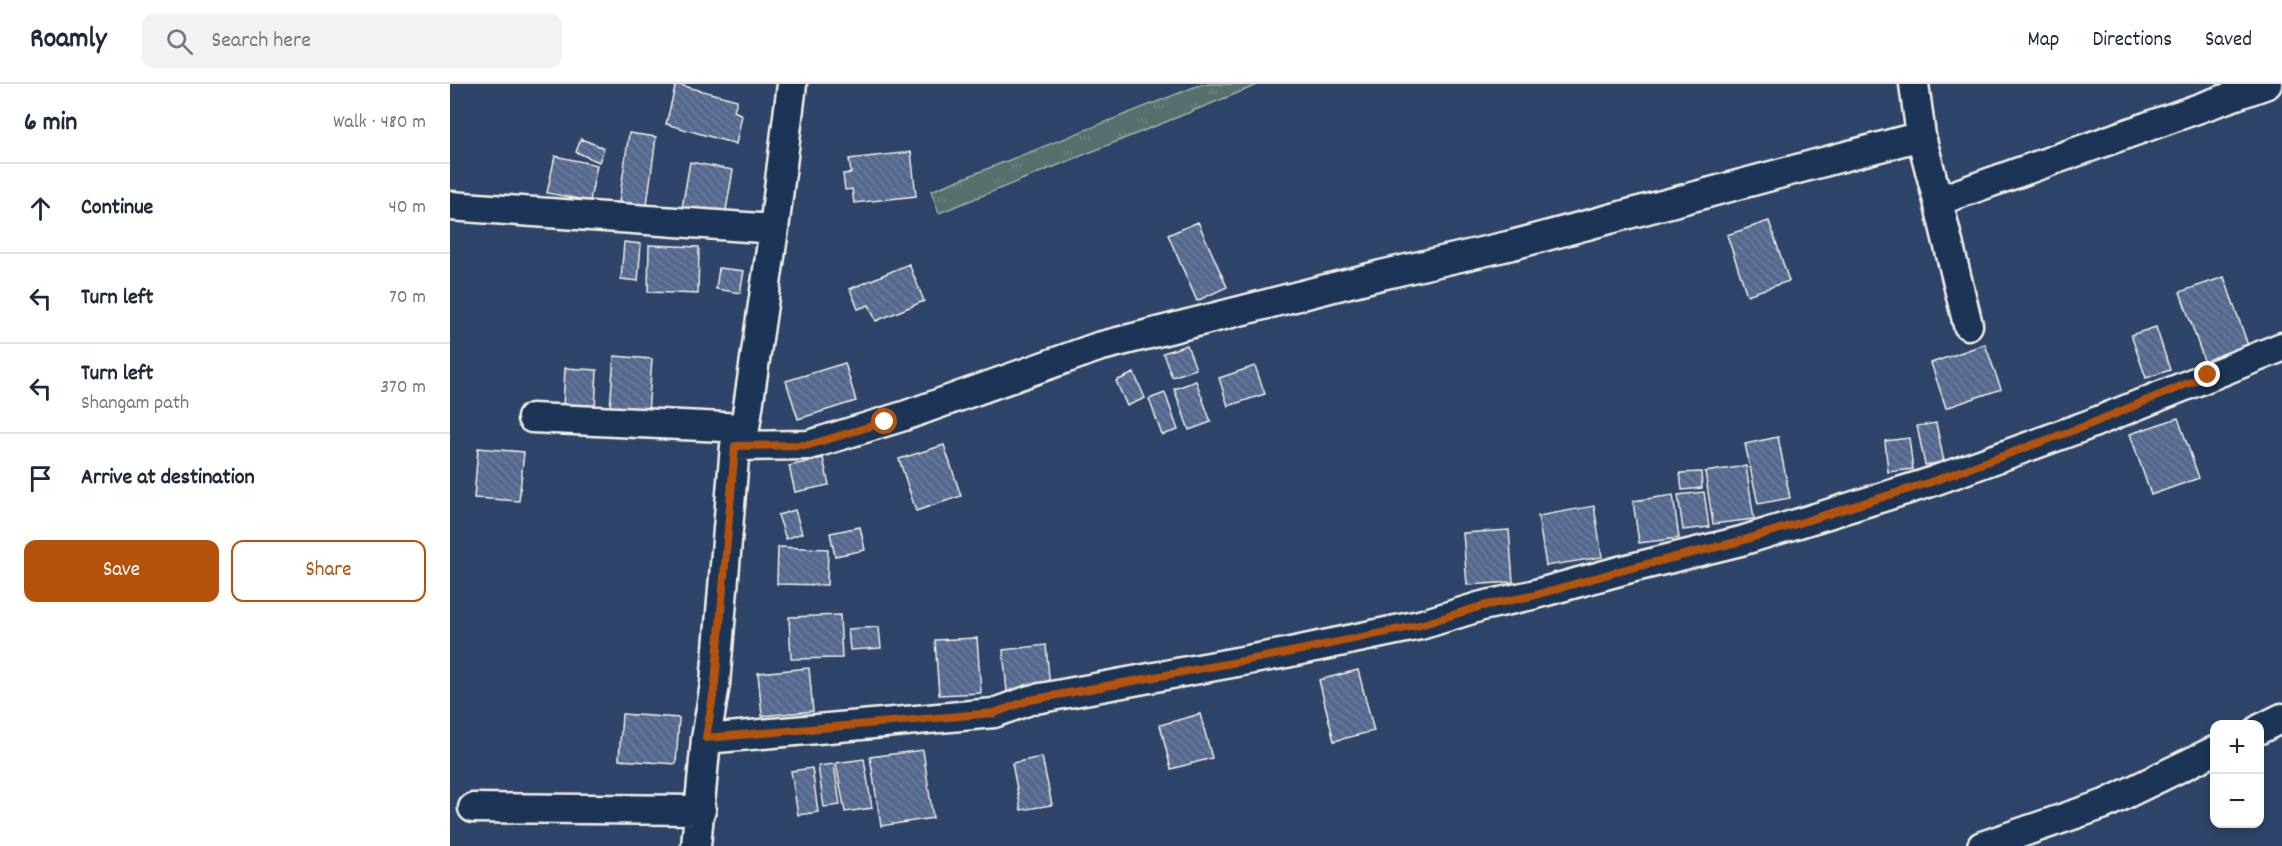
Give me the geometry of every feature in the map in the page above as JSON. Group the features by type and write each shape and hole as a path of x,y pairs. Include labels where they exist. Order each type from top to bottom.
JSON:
{"street":[{"path":"696,846 740,437 774,229 792,84"},
{"path":"1914,84 1921,136 1968,325"},
{"path":"1938,201 2267,84"},
{"path":"532,418 809,445 904,416 1098,347 1381,275 1512,245 1921,136"},
{"path":"450,206 774,229"},
{"path":"706,738 994,713 1030,700 1286,653 1420,625 1482,606 1532,596 1623,570 1741,541 1928,483 2088,425 2282,346"},
{"path":"2264,727 2282,718"},
{"path":"1982,846 2105,804 2210,753"},
{"path":"473,808 701,810"}],"green space":[{"path":"1202,84 1260,84 939,213 931,191"}],"building":[{"path":"676,84 737,100 734,111 742,115 736,144 666,124"},
{"path":"629,133 656,137 647,205 619,202"},
{"path":"581,139 604,148 599,162 576,152"},
{"path":"911,152 916,196 854,203 852,189 845,190 843,174 851,173 849,159"},
{"path":"555,156 597,165 590,201 547,193"},
{"path":"690,162 733,170 725,216 682,208"},
{"path":"1769,221 1789,281 1747,295 1727,235"},
{"path":"1198,222 1227,287 1197,301 1168,235"},
{"path":"624,242 641,244 638,281 621,279"},
{"path":"649,245 699,247 698,294 648,292"},
{"path":"909,264 924,301 876,321 869,305 858,309 850,289"},
{"path":"719,268 744,271 740,293 716,289"},
{"path":"2224,277 2250,351 2206,366 2180,292"},
{"path":"2156,327 2170,370 2146,378 2131,335"},
{"path":"1985,344 2001,389 1946,408 1931,363"},
{"path":"1187,345 1196,369 1172,377 1163,353"},
{"path":"614,356 652,359 648,413 610,409"},
{"path":"845,363 856,401 798,419 786,381"},
{"path":"1255,366 1265,394 1228,406 1219,378"},
{"path":"565,368 597,370 595,409 563,407"},
{"path":"1134,373 1145,398 1127,406 1116,381"},
{"path":"1196,381 1211,422 1189,430 1174,389"},
{"path":"1165,393 1178,430 1162,435 1149,399"},
{"path":"2178,418 2199,478 2151,495 2130,434"},
{"path":"1936,423 1944,462 1925,465 1917,426"},
{"path":"1778,437 1790,498 1758,504 1745,444"},
{"path":"1909,438 1913,469 1888,472 1885,441"},
{"path":"944,445 961,496 916,511 899,459"},
{"path":"478,448 524,452 519,501 474,498"},
{"path":"823,458 829,485 795,492 789,466"},
{"path":"1746,466 1754,519 1713,524 1705,472"},
{"path":"1701,472 1702,488 1682,490 1680,473"},
{"path":"1704,492 1709,527 1683,530 1678,495"},
{"path":"1673,495 1679,538 1639,543 1633,501"},
{"path":"1594,506 1602,557 1546,566 1538,516"},
{"path":"795,510 802,533 786,539 778,515"},
{"path":"860,527 865,550 835,556 830,533"},
{"path":"1509,530 1513,582 1467,585 1463,533"},
{"path":"778,547 828,549 827,585 777,584"},
{"path":"840,615 842,658 791,659 789,617"},
{"path":"879,627 881,648 850,650 848,629"},
{"path":"977,638 981,693 939,695 935,640"},
{"path":"1046,645 1050,688 1007,692 1003,650"},
{"path":"809,668 813,711 762,716 758,673"},
{"path":"1358,670 1374,731 1334,741 1319,680"},
{"path":"622,714 679,718 676,764 619,760"},
{"path":"1200,714 1212,758 1171,769 1160,725"},
{"path":"923,750 933,818 881,826 870,757"},
{"path":"1042,757 1052,805 1021,810 1012,763"},
{"path":"864,759 872,808 845,812 836,763"},
{"path":"834,764 840,805 824,807 818,766"},
{"path":"812,768 818,812 798,815 791,771"}],"route":[{"path":"885,422 809,445 735,446 715,684 706,738 994,713 1030,700 1286,653 1363,635 1420,625 1482,606 1532,596 1623,570 1741,541 1838,512 1928,483 2088,425 2208,375"}]}
